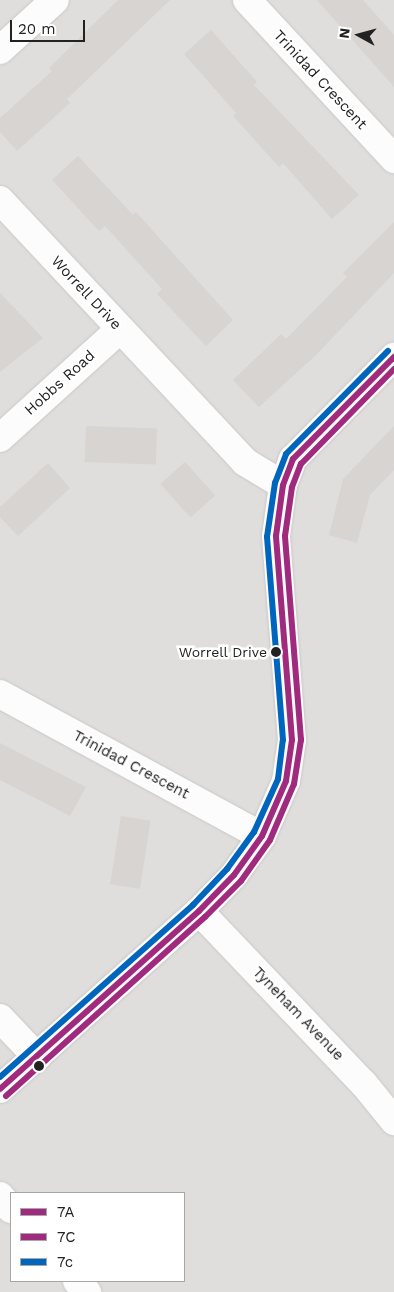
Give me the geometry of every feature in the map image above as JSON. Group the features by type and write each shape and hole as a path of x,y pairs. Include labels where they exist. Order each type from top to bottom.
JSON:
{"street":[{"path":"0,50 54,0"},
{"name":"Trinidad Crescent","path":"247,0 394,159"},
{"name":"Worrell Drive","path":"0,200 245,462 283,485"},
{"name":"Hobbs Road","path":"0,438 120,329"},
{"path":"0,1089 199,911 234,875 262,836 286,781 292,740 276,536 283,485 293,459 394,357"},
{"name":"Trinidad Crescent","path":"0,694 262,836"},
{"name":"Tyneham Avenue","path":"199,911 364,1084 394,1120"},
{"path":"0,1018 37,1057"},
{"path":"0,1196 10,1208"},
{"path":"78,1282 87,1292"}],"shaded area":[{"path":"0,0 394,0 394,1292 0,1292"}],"building":[{"path":"118,0 170,0 67,99 70,103 17,151 0,132 0,118 52,71 49,68"},
{"path":"317,0 363,0 394,35 394,87"},
{"path":"211,30 257,82 254,85 359,195 332,219 283,163 279,167 233,116 236,113 184,54"},
{"path":"78,156 133,215 136,212 233,320 206,346 157,294 162,289 105,226 99,231 52,180"},
{"path":"394,222 394,273 316,355 259,407 233,380 281,334 286,339 347,277 343,273"},
{"path":"0,293 43,338 0,372"},
{"path":"86,426 157,428 156,464 85,462"},
{"path":"394,426 394,470 370,495 357,543 329,535 343,479"},
{"path":"185,462 215,495 191,518 160,484"},
{"path":"48,463 70,488 18,536 0,517 0,507"},
{"path":"0,743 86,787 70,816 0,780"},
{"path":"121,816 151,821 140,889 110,884"}],"transit line":[{"name":"7c","path":"0,1077 193,905 227,869 254,832 278,779 283,740 267,537 275,483 286,454 388,351"},
{"name":"7A","path":"0,1089 199,911 234,875 262,836 286,781 292,740 276,536 283,485 293,459 394,357"},
{"name":"7C","path":"6,1096 205,917 241,881 270,840 294,784 301,740 285,536 292,487 301,464 394,369"}],"place":[{"name":"Worrell Drive","path":"276,652"}]}
